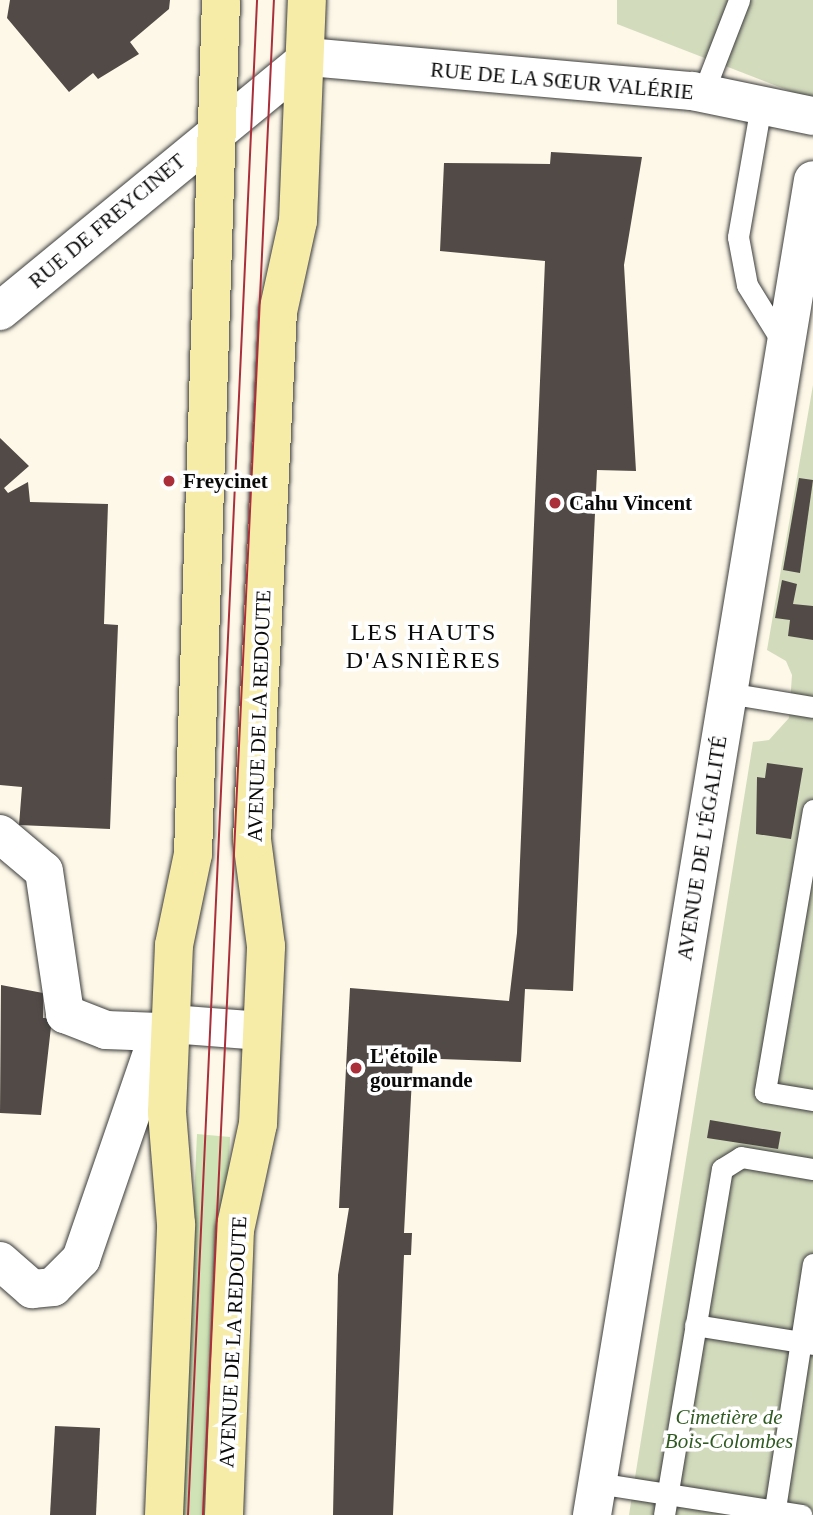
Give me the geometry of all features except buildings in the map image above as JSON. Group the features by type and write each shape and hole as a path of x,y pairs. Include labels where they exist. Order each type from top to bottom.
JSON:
{"main road":[{"path":"164,1515 176,1224 167,1112 165,1028 174,945 193,840 215,310 215,130 221,0"},
{"name":"AVENUE DE LA REDOUTE","path":"224,1515 235,1230 258,1124 266,946 252,839 278,312 298,221 309,57 307,0"}],"street":[{"name":"RUE DE FREYCINET","path":"0,311 215,130 309,57"},
{"name":"RUE DE LA SŒUR VALÉRIE","path":"309,57 703,93 813,116"},
{"name":"AVENUE DE L'ÉGALITÉ","path":"594,1499 813,180"},
{"path":"0,834 44,871 65,1014 106,1030 165,1028 262,1031"},
{"path":"0,1261 32,1289 52,1287 81,1259 165,1028"}],"lane":[{"path":"703,93 739,0"},
{"path":"761,105 738,237 747,285 785,347"},
{"path":"728,693 813,707"},
{"path":"813,810 805,898 765,1091 813,1100"},
{"path":"666,1505 719,1178 727,1161 741,1157 813,1169"},
{"path":"774,1513 807,1343 813,1264"},
{"path":"695,1325 807,1343"},
{"path":"594,1499 802,1515"}],"green space":[{"path":"617,0 813,0 813,100 617,24"},
{"name":"Cimetière de Bois-Colombes","path":"813,385 813,1515 629,1515 753,742 769,740 789,718 792,675 786,661 767,650"},
{"path":"197,1134 230,1137 213,1515 180,1515"}],"tram line":[{"path":"188,1515 257,0"},
{"path":"203,1515 274,0"}],"place":[{"name":"Freycinet","path":"169,481"},
{"name":"Cahu Vincent","path":"555,503"},
{"name":"L'étoile gourmande","path":"356,1068"}],"district":[{"name":"LES HAUTS D'ASNIÈRES","path":"424,647"}]}
